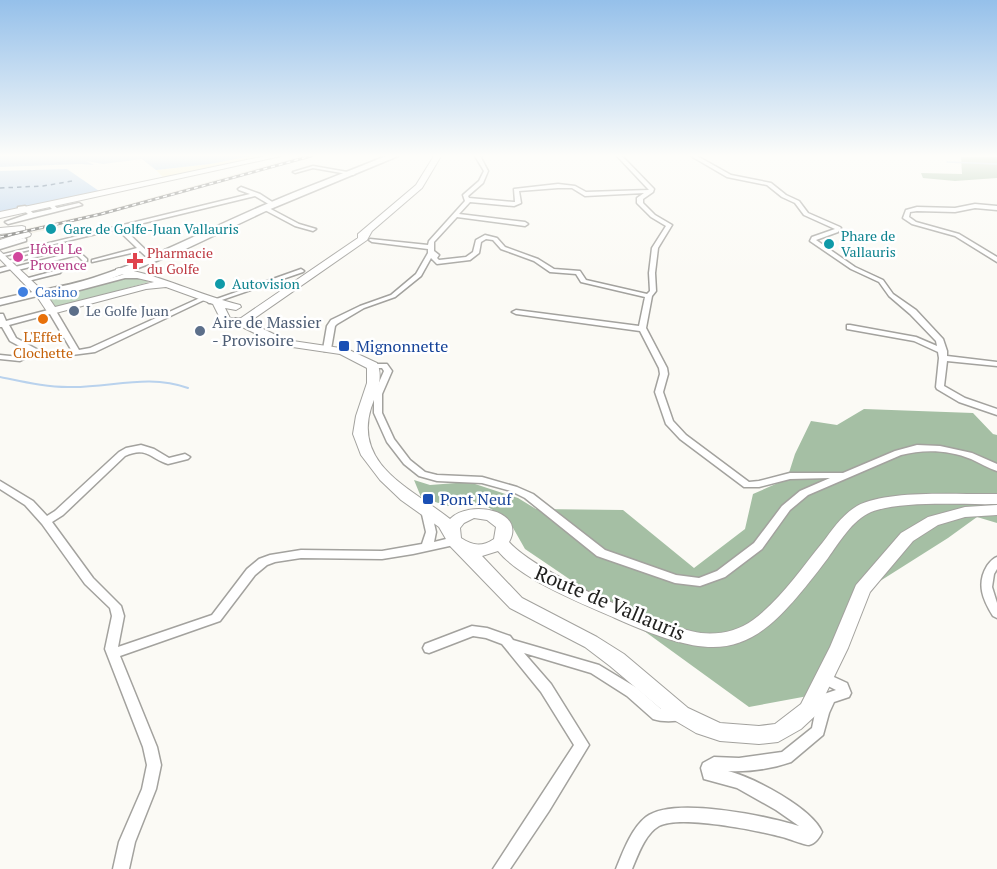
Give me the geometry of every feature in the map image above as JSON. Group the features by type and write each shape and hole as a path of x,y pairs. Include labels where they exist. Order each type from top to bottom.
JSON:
{"main road":[{"path":"3,217 99,197"},
{"path":"0,302 62,290 134,269 295,197"},
{"path":"214,305 225,319 247,317 370,236 408,197"},
{"path":"0,231 25,231 4,257 52,311 148,281 165,284 214,305 239,307 272,299"},
{"path":"134,269 148,281"},
{"path":"239,307 260,332 283,343 353,354 373,366 374,381 361,418 359,436 370,460 393,485 455,535 516,603 591,642 617,660 681,714 702,726 720,732 759,735 778,733 794,723 808,710 839,648 862,590 907,537 933,521 965,512 997,510"},
{"name":"Route de Vallauris","path":"500,543 505,552 519,562 601,604 669,633 698,640 715,641 731,638 763,623 849,520 864,509 895,501 997,499"},
{"path":"482,513 498,518 505,530 500,543 483,550 455,535 464,515 482,513"}],"street":[{"path":"4,257 244,197"},
{"path":"258,197 297,225 313,229"},
{"path":"466,197 469,200 514,204 518,203 517,197"},
{"path":"644,197 639,200 653,216 669,225 655,248 652,273 654,284 642,329 663,368 664,374 659,392 669,422 683,436 747,485 790,476 842,475"},
{"path":"785,197 799,203 801,210 806,214 838,228 836,231 814,238 813,241 853,268 881,281 891,295 913,312 940,341 943,355 940,387 962,400 997,412"},
{"path":"327,349 334,322 362,307 393,296 411,284 419,275 431,242 469,200"},
{"path":"53,207 79,205"},
{"path":"997,207 975,206 955,210 917,208 906,214 906,218 914,223 957,235 997,260"},
{"path":"456,215 525,224"},
{"path":"118,227 152,259"},
{"path":"370,236 430,250 436,255 434,258 437,262 468,259 476,253 478,241 490,237 503,248 536,260 552,271 578,272 583,281 649,296"},
{"path":"94,261 141,249"},
{"path":"4,257 53,250"},
{"path":"4,257 78,253 85,260"},
{"path":"77,353 52,311 1,321 13,339 41,354 77,353 92,350 301,271"},
{"path":"24,280 58,272"},
{"path":"40,295 124,276 148,281"},
{"path":"516,312 642,329"},
{"path":"850,327 916,339 943,355 997,364"},
{"path":"0,357 20,358"},
{"path":"373,366 384,366 388,371 376,406 390,440 407,462 422,474 437,478 482,480 514,489 529,496 602,553 675,579 700,582 721,574 758,546 786,508 804,493 898,453 916,448 940,449 972,456 997,468"},
{"path":"46,520 59,513 122,454 132,448 143,447 168,461 186,457"},
{"path":"0,484 29,502 46,520 89,581 115,606 118,616 111,649 150,747 154,765 149,789 127,842 121,869"},
{"path":"427,547 431,532 430,513"},
{"path":"114,653 216,618 227,608 255,568 275,558 303,555 375,555 427,547 455,535"},
{"path":"997,561 986,576 986,586 987,598 997,614"},
{"path":"429,648 472,631 487,633 510,644 595,669 632,692 658,715 681,714"},
{"path":"501,869 582,745 546,688 510,644"},
{"path":"624,869 642,834 656,819 677,815 703,816 792,830 809,837 814,832 812,826 793,813 740,782 709,774 708,768 714,764 739,765 777,760 802,746 818,730 829,698 844,693 842,687 823,677"}],"shaded area":[{"path":"155,197 166,197 62,225 64,227 0,239 0,235 7,233"}],"green space":[{"path":"138,277 149,282 56,308 48,298 120,278"},
{"path":"864,409 973,413 993,434 997,435 997,523 977,517 869,588 808,696 749,707 618,612 525,549 508,519 486,506 447,506 421,497 414,480 430,485 469,482 518,498 536,509 623,510 694,568 745,529 753,494 787,479 795,454 811,421 837,425"}],"water":[{"path":"0,197 73,197 0,212"}],"waterway":[{"path":"0,377 55,387 159,382 188,388"}],"railway":[{"path":"0,237 101,214 164,197"}],"place":[{"name":"Gare de Golfe-Juan Vallauris","path":"51,229"},
{"name":"Phare de Vallauris","path":"829,244"},
{"name":"Hôtel Le Provence","path":"18,257"},
{"name":"Pharmacie du Golfe","path":"135,261"},
{"name":"Autovision","path":"220,284"},
{"name":"Casino","path":"23,292"},
{"name":"Le Golfe Juan","path":"74,311"},
{"name":"L'Effet Clochette","path":"43,319"},
{"name":"Aire de Massier - Provisoire","path":"200,331"},
{"name":"Mignonnette","path":"344,346"},
{"name":"Pont Neuf","path":"428,499"}]}
